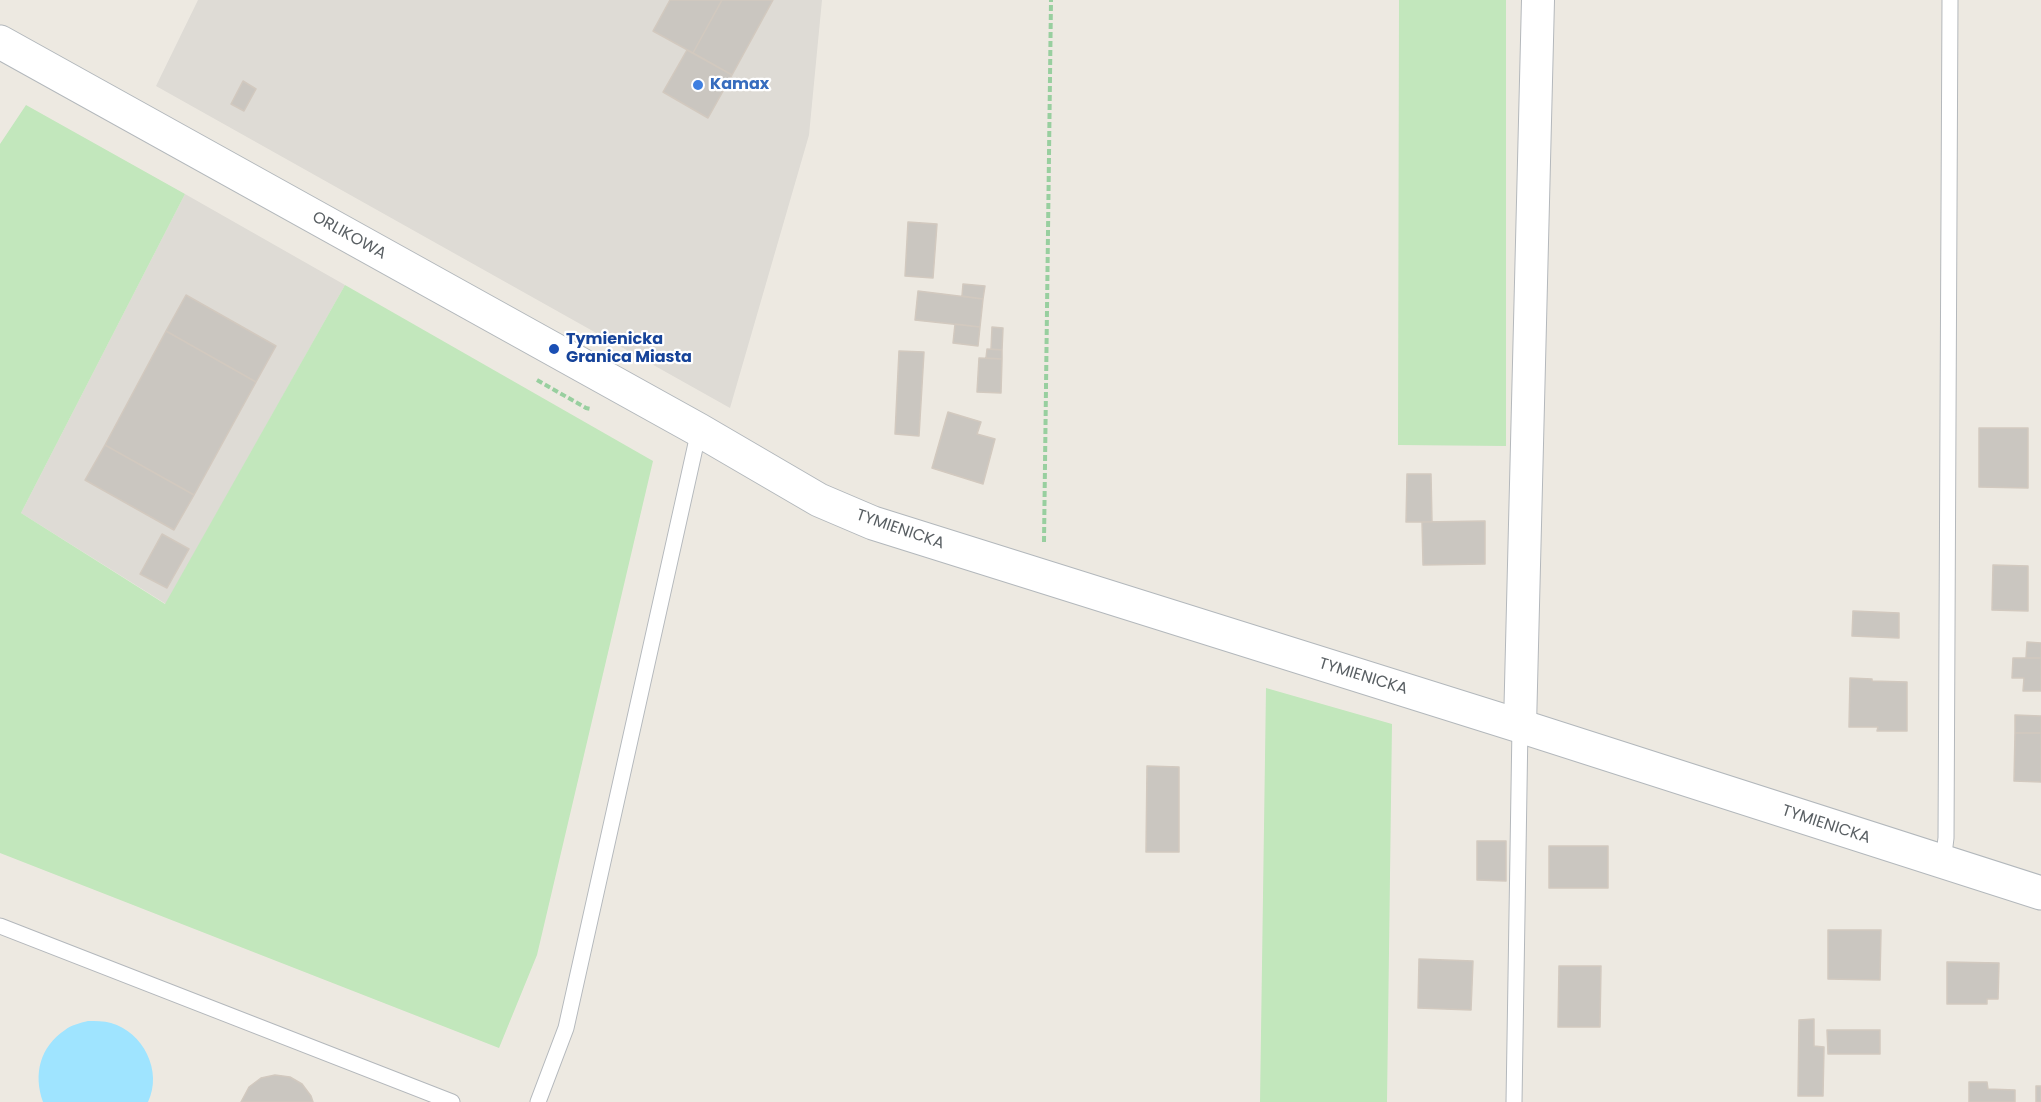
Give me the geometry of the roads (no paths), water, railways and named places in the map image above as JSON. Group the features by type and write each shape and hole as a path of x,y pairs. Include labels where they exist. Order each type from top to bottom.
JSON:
{"street":[{"path":"1520,726 1538,0"},
{"name":"ORLIKOWA","path":"0,42 699,430"},
{"name":"TYMIENICKA","path":"699,430 819,500 862,519 2041,893"}],"lane":[{"path":"1943,862 1946,838 1950,0"},
{"path":"538,1102 566,1028 699,430"},
{"path":"1514,1102 1520,726"},
{"path":"0,926 452,1102"}],"water":[{"path":"88,1021 108,1022 122,1028 141,1044 147,1054 153,1078 148,1102 43,1102 39,1071 44,1053 56,1037 65,1030"}],"place":[{"name":"Kamax","path":"698,85"},
{"name":"Tymienicka Granica Miasta","path":"554,349"}]}
